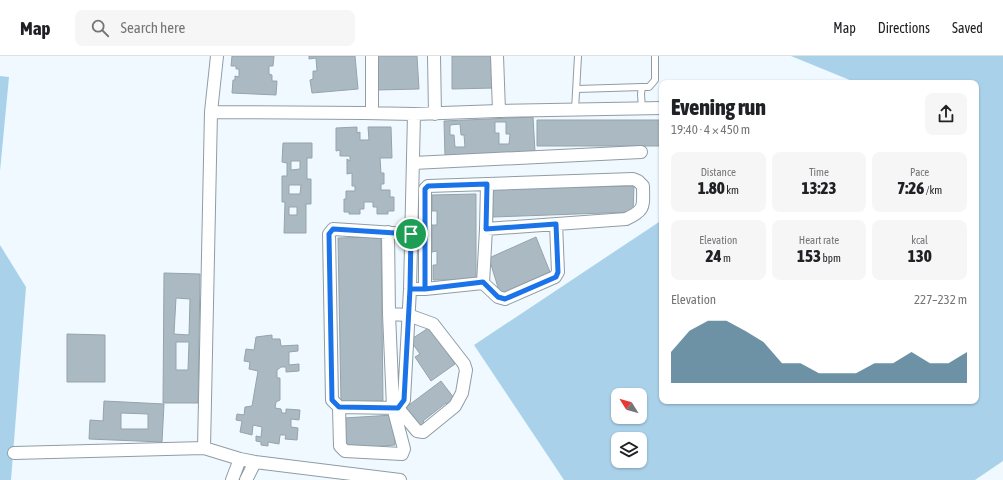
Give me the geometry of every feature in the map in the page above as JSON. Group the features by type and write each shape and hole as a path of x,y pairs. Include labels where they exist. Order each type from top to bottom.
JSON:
{"street":[{"path":"204,448 211,112 217,56"},
{"path":"367,56 368,113"},
{"path":"368,113 372,56"},
{"path":"434,56 435,114"},
{"path":"497,56 499,111"},
{"path":"211,112 435,114 499,111 659,108"},
{"path":"339,407 396,407 404,400 410,289 414,114"},
{"path":"413,163 641,152"},
{"path":"425,289 425,189 428,186 633,179 638,181 643,186 643,206 636,214 626,219 486,229"},
{"path":"487,184 483,282 498,297 505,299 556,277 558,272 556,224"},
{"path":"388,232 389,314 396,407 404,449 402,454 345,451 340,446 339,407 332,400 329,234 333,229 388,232 411,234"},
{"path":"410,289 425,289 483,282"},
{"path":"389,314 408,315 433,324 464,364 466,370 462,393 455,406 423,432 417,431 396,407"},
{"path":"14,453 204,448 255,462 400,480"},
{"path":"232,480 240,459"},
{"path":"246,480 255,462"}],"lane":[{"path":"576,110 578,56"},
{"path":"577,89 649,87 655,80 655,56"},
{"path":"642,87 642,109"}],"shaded area":[{"path":"791,56 1003,56 1003,461 975,480 564,480 474,345 659,222 659,404 979,404 979,80 850,80"},
{"path":"0,76 9,77 0,171"},
{"path":"0,245 26,287 11,480 0,480"}],"building":[{"path":"232,56 274,56 273,66 269,66 269,74 272,75 272,81 277,81 276,95 232,93 233,80 235,80 235,76 239,77 239,69 236,69 236,66 231,66"},
{"path":"309,56 355,56 358,89 312,93 310,80 313,79 313,71 317,71 316,58 309,59"},
{"path":"376,56 417,56 419,89 377,90"},
{"path":"452,56 494,56 494,88 452,89"},
{"path":"533,117 535,152 445,156 444,121","holes":["495,122 506,122 506,134 510,134 509,144 499,144 499,133 495,133","460,124 461,135 464,135 465,147 455,147 454,135 450,135 450,125"]},
{"path":"537,120 659,120 659,146 537,146"},
{"path":"357,127 357,133 360,132 360,140 369,140 368,127 391,127 392,158 380,158 381,173 384,173 384,184 381,184 381,190 390,190 390,197 394,197 394,211 388,211 388,214 377,214 377,207 373,207 373,202 364,202 364,209 360,209 360,214 349,214 349,212 344,212 344,199 346,199 346,191 355,191 355,186 352,186 352,173 347,174 347,159 350,161 350,156 340,156 340,150 336,151 336,128"},
{"path":"283,143 312,143 312,158 307,158 307,179 311,179 311,204 306,204 306,233 284,233 285,202 282,202 282,176 287,176 287,163 282,162","holes":["291,161 300,161 300,169 291,170","289,185 301,185 300,194 289,194","289,207 297,207 297,215 289,215"]},
{"path":"634,186 633,212 493,217 492,189"},
{"path":"476,194 476,280 433,280 433,265 437,265 437,251 432,252 432,225 437,225 437,211 432,211 432,195"},
{"path":"381,237 383,401 341,402 338,238"},
{"path":"536,237 550,272 500,294 489,258"},
{"path":"164,273 200,274 198,403 163,403","holes":["176,298 190,299 189,335 174,334","176,342 189,342 188,370 176,370"]},
{"path":"430,327 455,364 431,381 415,357 420,354 410,340"},
{"path":"67,334 105,335 105,382 67,382"},
{"path":"272,335 272,339 280,339 281,346 298,345 298,351 289,352 289,365 299,364 299,371 286,372 286,367 281,367 277,370 277,378 280,378 280,400 276,402 275,408 281,409 282,413 286,413 286,409 300,410 299,420 291,419 291,427 298,428 297,440 285,439 286,435 280,435 279,444 268,442 268,446 261,445 261,442 256,441 256,436 261,437 262,427 253,425 252,435 240,432 242,421 236,420 237,414 244,415 245,407 252,406 258,371 249,369 250,362 244,361 246,349 254,350 256,337"},
{"path":"441,381 457,402 449,407 446,403 423,421 426,425 420,429 405,408"},
{"path":"104,401 164,404 162,442 89,439 90,420 103,421","holes":["121,413 148,414 148,429 121,429"]},
{"path":"393,415 395,445 346,449 344,418"}],"route":[{"path":"411,234 333,229 329,234 332,400 339,407 398,408 404,400 410,289 425,289 483,282 498,297 505,299 556,277 558,272 556,224 486,229 487,184 428,186 425,189 425,289 410,289 411,234"}]}
